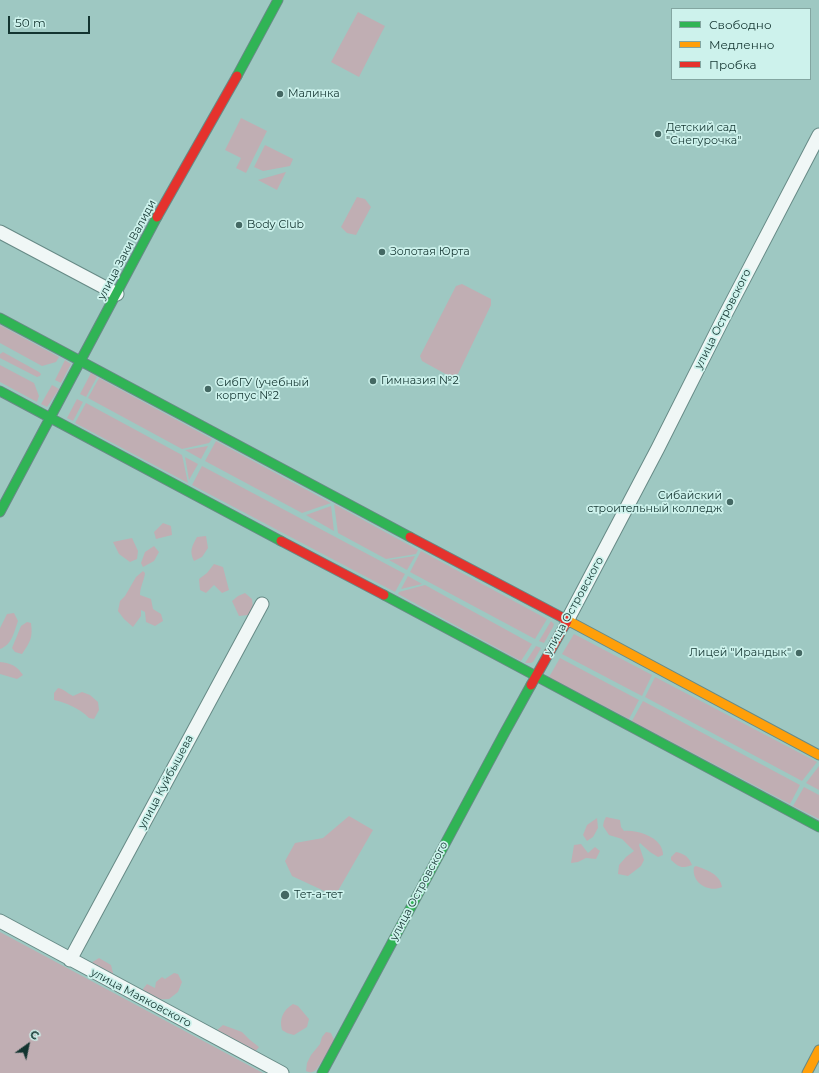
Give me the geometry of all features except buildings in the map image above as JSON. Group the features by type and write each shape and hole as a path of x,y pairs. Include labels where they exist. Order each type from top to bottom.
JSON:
{"main road":[{"name":"улица Заки Валиди","path":"0,512 167,200 278,0"},
{"path":"0,318 819,755"},
{"path":"0,391 819,827"},
{"name":"улица Островского","path":"322,1073 535,676 567,620"},
{"path":"807,1073 819,1050"}],"street":[{"name":"улица Островского","path":"567,620 658,448 722,319 819,136"},
{"path":"0,232 117,294"},
{"name":"улица Куйбышева","path":"70,960 262,604"},
{"name":"улица Маяковского","path":"0,921 282,1073"}],"shaded area":[{"path":"358,12 385,26 359,77 331,62"},
{"path":"241,118 267,131 246,173 236,168 241,158 225,150"},
{"path":"265,145 293,159 290,166 263,171 254,167"},
{"path":"286,172 277,190 258,180"},
{"path":"357,197 365,199 371,207 356,235 347,233 341,227"},
{"path":"462,284 491,299 491,305 458,374 451,377 422,361 420,356 456,286"},
{"path":"0,325 59,357 56,362 42,366 0,343"},
{"path":"3,352 39,372 41,374 40,376 37,377 0,358 0,354"},
{"path":"65,360 71,364 61,383 55,380"},
{"path":"0,365 34,383 39,396 37,402 0,382"},
{"path":"91,373 97,377 86,397 80,394"},
{"path":"99,378 212,439 209,443 182,449 88,398"},
{"path":"52,385 59,389 47,407 41,404"},
{"path":"77,399 83,402 73,421 67,418"},
{"path":"86,403 182,455 188,483 75,423"},
{"path":"216,441 331,503 302,513 205,461"},
{"path":"208,446 201,459 185,450"},
{"path":"185,457 198,464 189,480"},
{"path":"202,466 405,574 395,592 192,485"},
{"path":"334,504 418,550 416,554 386,559 338,533"},
{"path":"331,506 334,531 306,515"},
{"path":"163,523 171,526 172,535 156,539 154,532"},
{"path":"206,536 208,548 202,557 194,561 191,551 194,543 197,537"},
{"path":"132,538 138,551 137,559 130,562 119,554 113,542"},
{"path":"154,546 159,552 154,561 143,567 141,563 145,552"},
{"path":"421,551 547,619 535,639 410,572"},
{"path":"415,556 407,570 389,560"},
{"path":"214,564 223,567 229,590 222,593 214,585 206,593 200,590 199,579 207,573"},
{"path":"143,571 145,573 140,595 151,599 153,609 161,614 163,621 155,626 146,622 145,612 141,610 141,616 133,627 118,611 120,601 125,596 136,577"},
{"path":"408,576 422,584 401,589"},
{"path":"425,585 532,644 521,661 398,594 399,592"},
{"path":"245,593 252,599 253,608 248,615 239,616 232,601"},
{"path":"14,613 18,621 14,634 10,641 0,649 0,628 7,614"},
{"path":"551,621 554,624 544,643 539,641"},
{"path":"27,622 31,623 32,632 29,643 22,654 15,652 12,648 21,626"},
{"path":"574,634 652,675 642,696 562,654"},
{"path":"536,646 541,648 533,662 525,663"},
{"path":"560,658 639,700 629,719 549,677"},
{"path":"0,662 13,666 23,675 17,679 0,674"},
{"path":"655,677 817,762 802,781 645,697"},
{"path":"58,688 73,696 82,692 90,695 98,702 99,710 94,719 89,718 73,706 54,700 54,693"},
{"path":"643,701 800,785 790,804 632,721"},
{"path":"819,766 819,790 806,783"},
{"path":"804,787 819,795 819,819 793,806"},
{"path":"349,816 373,830 335,896 292,876 285,861 295,843 323,838"},
{"path":"606,817 620,820 621,827 624,831 639,832 653,838 661,846 663,855 658,857 640,843 639,845 644,860 641,866 628,876 618,874 619,865 634,851 622,839 609,835 603,826"},
{"path":"597,818 598,828 593,837 587,841 583,835 587,825"},
{"path":"581,844 588,853 595,847 600,851 596,859 586,858 578,862 571,863 574,845"},
{"path":"676,852 686,856 692,865 685,867 678,866 671,860 671,857"},
{"path":"696,866 709,871 716,876 722,887 717,889 707,888 698,882 694,873 694,867"},
{"path":"0,932 263,1073 0,1073"},
{"path":"99,958 111,965 114,977 95,969 91,963"},
{"path":"174,973 178,974 182,982 178,992 169,999 152,1000 144,996 143,989 147,984 155,988 156,982 162,977 165,979"},
{"path":"293,1004 298,1006 309,1019 307,1027 294,1035 282,1030 281,1026 284,1012"},
{"path":"223,1025 242,1032 259,1047 255,1052 216,1031"},
{"path":"326,1032 331,1033 335,1042 316,1070 313,1072 306,1071 307,1063 311,1055 320,1044 322,1037"}],"traffic: fast":[{"path":"237,76 278,0"},
{"path":"0,512 157,217"},
{"path":"0,318 410,537"},
{"path":"0,391 281,541"},
{"path":"384,595 819,827"},
{"path":"322,1073 531,685"}],"traffic: slow":[{"path":"567,620 819,755"},
{"path":"807,1073 819,1050"}],"traffic: jam":[{"path":"157,217 237,76"},
{"path":"410,537 567,620"},
{"path":"281,541 384,595"},
{"path":"531,685 567,621"}],"place":[{"name":"Малинка","path":"280,94"},
{"name":"Детский сад \"Снегурочка\"","path":"658,134"},
{"name":"Body Club","path":"239,225"},
{"name":"Золотая Юрта","path":"382,252"},
{"name":"Гимназия №2","path":"373,381"},
{"name":"СибГУ (учебный корпус №2","path":"208,389"},
{"name":"Сибайский строительный колледж","path":"730,502"},
{"name":"Лицей \"Ирандык\"","path":"799,653"},
{"name":"Тет-а-тет","path":"285,895"}]}
